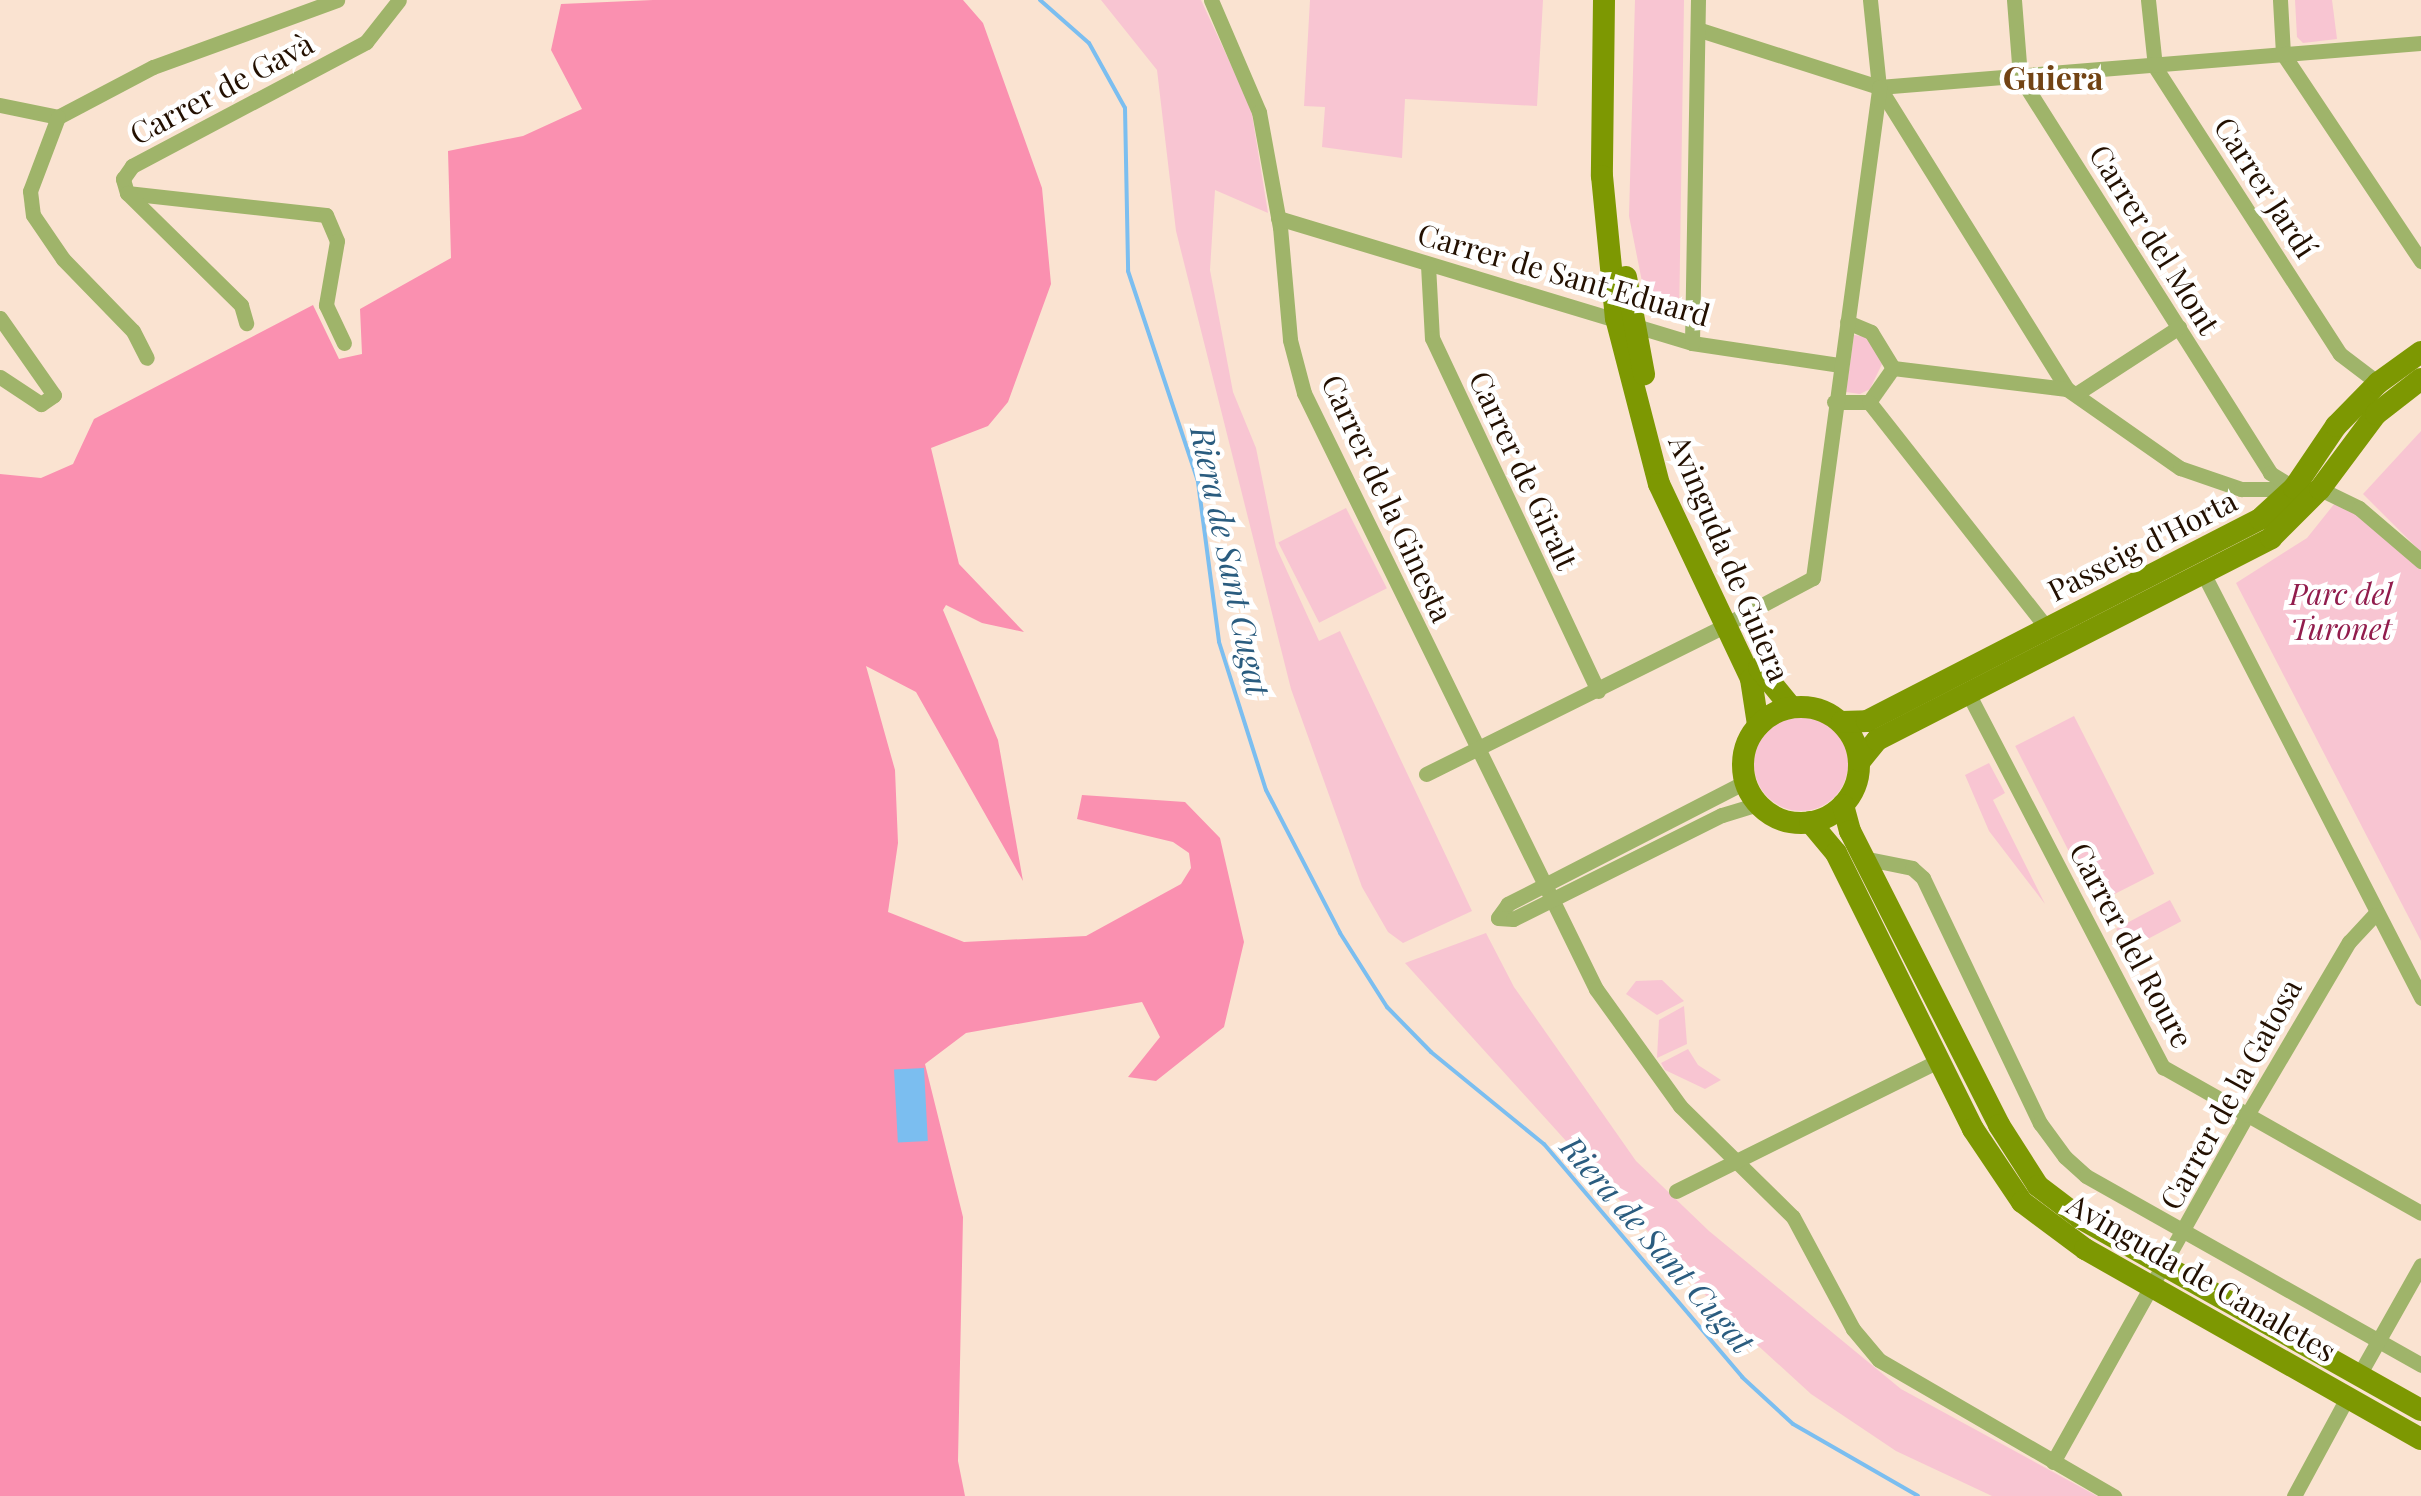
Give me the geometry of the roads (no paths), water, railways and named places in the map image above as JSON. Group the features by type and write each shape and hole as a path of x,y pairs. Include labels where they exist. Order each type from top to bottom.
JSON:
{"main road":[{"name":"Avinguda de Guiera","path":"1604,0 1602,176 1625,322 1672,476 1756,692 1758,725"},
{"name":"Avinguda de Guiera","path":"1617,0 1614,168 1625,322"},
{"name":"Passeig d'Horta","path":"1842,722 1867,721 2267,514 2336,426 2378,382 2421,352"},
{"name":"Passeig d'Horta","path":"1860,762 1877,740 2271,538 2320,489 2376,414 2421,379"},
{"name":"Avinguda de Guiera","path":"1729,623 1771,689 1791,707"},
{"path":"1791,707 1817,708 1842,722 1860,762 1843,805 1810,822 1783,820 1758,804 1746,782 1744,751 1758,725 1791,707"},
{"name":"Avinguda de Canaletes","path":"1843,805 1864,858 2024,1169 2058,1203 2160,1276 2313,1376 2421,1438"},
{"name":"Avinguda de Canaletes","path":"1810,822 1836,854 1938,1061 1990,1158 2022,1202 2085,1249 2160,1276 2421,1410"},
{"path":"2313,1376 2347,1384 2359,1375"}],"street":[{"path":"0,105 58,117 154,66 337,0"},
{"name":"Carrer de Gavà","path":"127,193 124,179 132,166 366,42 399,0"},
{"name":"Carrer de la Ginesta","path":"1211,0 1259,112 1278,218 1290,340 1304,393 1477,750 1636,1052 1732,1163 1793,1217 1852,1330 1880,1360 2114,1496"},
{"path":"1692,343 1698,0"},
{"path":"1426,774 1598,691 1813,578 1834,402 1880,88 1870,0"},
{"name":"Carrer del Mont","path":"2014,0 2020,77 2270,472 2286,489"},
{"name":"Carrer Jardí","path":"2148,0 2155,66 2340,354 2378,382"},
{"path":"2280,0 2283,54 2421,261"},
{"path":"1700,30 1880,88 2421,43"},
{"path":"1880,88 2071,392 2139,445 2180,468 2251,490 2320,489 2359,508 2421,561"},
{"path":"58,117 30,190 33,215 50,244 133,331 147,358"},
{"path":"127,193 241,305 246,322"},
{"path":"127,193 326,215 337,241 326,305 344,343"},
{"name":"Carrer de Sant Eduard","path":"1278,218 1692,343 1840,365"},
{"name":"Carrer de Giralt","path":"1428,266 1432,338 1598,691"},
{"path":"0,318 52,387 49,403 0,377"},
{"path":"1847,322 1871,332 1893,368"},
{"path":"1893,368 2071,392 2178,327"},
{"path":"1869,402 1893,368"},
{"path":"1834,402 1869,402"},
{"path":"1869,402 2047,628"},
{"path":"2251,490 2267,514"},
{"path":"2203,572 2374,915 2421,998"},
{"name":"Carrer del Roure","path":"1968,695 2162,1067 2421,1213"},
{"path":"1550,892 1746,782"},
{"path":"1550,892 1722,815 1758,804"},
{"name":"Avinguda de Canaletes","path":"1864,858 1912,868 1923,878 2040,1124 2065,1157 2184,1232 2421,1365"},
{"name":"Carrer de la Gatosa","path":"2053,1462 2160,1276 2246,1115 2349,942 2374,915"},
{"path":"1676,1191 1938,1061"},
{"path":"2359,1375 2421,1265"},
{"path":"2294,1496 2348,1396"}],"water":[{"path":"924,1068 928,1141 898,1142 894,1070"}],"waterway":[{"name":"Riera de Sant Cugat","path":"1040,0 1089,43 1125,108 1128,271 1198,482 1219,642 1266,790 1340,933 1387,1007 1431,1052 1544,1144 1742,1377 1793,1424 1918,1496"}],"district":[{"name":"Guiera","path":"2053,77"}],"park label":[{"name":"Parc del Turonet","path":"2341,610"}]}
